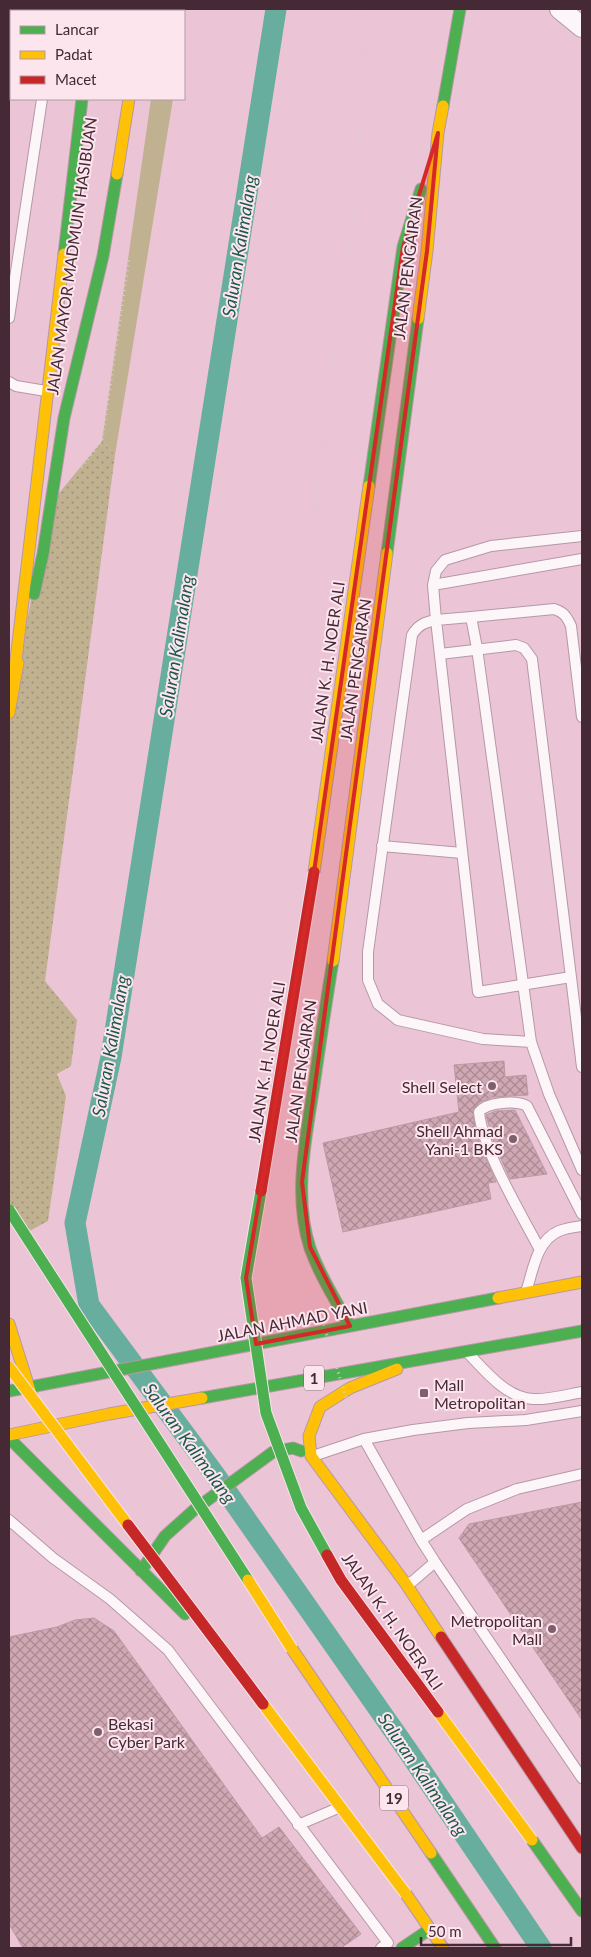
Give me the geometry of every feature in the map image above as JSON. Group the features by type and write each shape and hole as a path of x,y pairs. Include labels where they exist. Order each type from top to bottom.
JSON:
{"main road":[{"name":"JALAN PENGAIRAN","path":"350,1326 323,1278 310,1247 303,1212 302,1182 306,1136 337,929 424,271 438,133 460,9"},
{"path":"13,685 82,100"},
{"name":"JALAN MAYOR MADMUIN HASIBUAN","path":"64,418 103,256 129,100"},
{"name":"JALAN K. H. NOER ALI","path":"438,133 403,247 314,872 246,1278 266,1413 300,1508 341,1580 532,1840 582,1912"},
{"name":"JALAN MAYOR MADMUIN HASIBUAN","path":"9,713 13,685 43,554 84,285"},
{"name":"19","path":"9,1210 292,1649 495,1948"},
{"name":"JALAN AHMAD YANI","path":"9,1391 582,1282"},
{"path":"9,1324 28,1388 46,1427"},
{"name":"1","path":"9,1436 109,1414 582,1331"},
{"path":"141,1571 165,1536 194,1510 261,1460 274,1452 293,1448 311,1456 309,1436 320,1407 350,1388 421,1359"},
{"path":"9,1367 406,1894 443,1948"},
{"path":"9,1436 141,1571 225,1653 340,1807 439,1948"},
{"name":"JALAN K. H. NOER ALI","path":"311,1456 406,1584 582,1848"},
{"path":"402,1948 427,1931"}],"street":[{"path":"560,9 582,27"}],"lane":[{"path":"9,318 42,100"},
{"path":"9,382 16,386 67,397"},
{"path":"571,977 478,992 433,585 436,571 445,560 491,546 582,536"},
{"path":"433,585 582,559"},
{"path":"530,1042 483,1039 398,1020 378,1004 368,980 368,952 412,635 417,627 426,622 436,620 554,609 562,611 568,618 571,626 582,717"},
{"path":"471,617 477,648 530,1042 549,1094 582,1170"},
{"path":"440,654 477,648 516,645 524,648 532,659 582,1067"},
{"path":"382,846 462,852"},
{"path":"540,1250 490,1150 480,1121 479,1112 481,1109 487,1106 521,1103 527,1106 582,1214"},
{"path":"526,1293 540,1250 558,1231 582,1226"},
{"path":"467,1351 513,1394 522,1398 534,1400 582,1392"},
{"path":"311,1456 364,1439 468,1422 526,1420 582,1411"},
{"path":"364,1439 434,1562 582,1778"},
{"path":"421,1540 467,1509 516,1489 582,1474"},
{"path":"9,1520 54,1558 110,1599 168,1650 388,1943 381,1948"},
{"path":"406,1584 413,1581 434,1562"},
{"path":"298,1825 340,1807"}],"path":[{"path":"312,531 357,194 363,41 360,9"},
{"path":"79,469 102,441 129,255"},
{"path":"315,1296 355,1427"}],"highlighted area":[{"path":"438,133 427,251 302,1182 310,1247 350,1326 256,1344 246,1278 314,872 403,247"}],"shaded area":[{"path":"151,100 173,100 115,455 102,441"},
{"path":"102,441 115,455 45,981 77,1020 71,1066 57,1074 66,1096 48,1221 24,1234 9,1210 9,713 50,504"}],"building":[{"path":"504,1061 505,1077 526,1075 528,1095 493,1097 480,1102 473,1109 475,1129 496,1182 488,1183 491,1199 343,1232 323,1143 459,1112 454,1065"},
{"name":"Shell Ahmad Yani-1 BKS","path":"515,1110 547,1174 510,1179 494,1143 486,1115 496,1111"},
{"name":"Metropolitan Mall","path":"582,1502 582,1720 459,1538 469,1524"},
{"name":"Bekasi Cyber Park","path":"94,1618 114,1631 262,1838 279,1827 361,1934 341,1948 23,1948 9,1924 9,1637 57,1627 75,1620"}],"waterway":[{"name":"Saluran Kalimalang","path":"276,9 111,1057 75,1223 89,1305 215,1475 408,1751 541,1948"}],"traffic: fast":[{"path":"443,106 460,9"},
{"path":"64,254 82,100"},
{"path":"34,594 43,554 64,418 103,256 117,174"},
{"path":"369,486 403,247 421,189"},
{"path":"387,553 418,319"},
{"path":"333,961 305,1146 302,1208 310,1248 318,1268 350,1326"},
{"path":"261,1191 246,1278 266,1413 301,1508 327,1555"},
{"path":"9,1210 248,1580"},
{"path":"9,1391 498,1298"},
{"path":"202,1398 582,1331"},
{"path":"9,1438 185,1614"},
{"path":"141,1571 165,1536 194,1510 273,1452 293,1448 301,1451"},
{"path":"532,1840 582,1911"},
{"path":"431,1853 495,1948"},
{"path":"402,1948 427,1931"}],"traffic: slow":[{"path":"117,174 129,100"},
{"path":"418,319 427,251 438,133 443,106"},
{"path":"13,685 64,254"},
{"path":"314,872 369,486"},
{"path":"333,961 387,553"},
{"path":"9,713 18,663"},
{"path":"498,1298 582,1282"},
{"path":"9,1324 31,1394"},
{"path":"9,1367 128,1525"},
{"path":"397,1369 350,1388 320,1407 309,1436 311,1456 406,1584 441,1637"},
{"path":"9,1435 109,1414 202,1398"},
{"path":"248,1580 292,1649"},
{"path":"292,1649 431,1853"},
{"path":"263,1704 406,1894"},
{"path":"438,1712 532,1840"},
{"path":"406,1894 443,1948"}],"traffic: jam":[{"path":"261,1191 314,872"},
{"path":"128,1525 263,1704"},
{"path":"327,1555 341,1580 438,1712"},
{"path":"441,1637 582,1848"}],"place":[{"name":"Shell Select","path":"492,1086"},
{"name":"Shell Ahmad Yani-1 BKS","path":"513,1139"},
{"name":"Mall Metropolitan","path":"424,1393"},
{"name":"Metropolitan Mall","path":"552,1629"},
{"name":"Bekasi Cyber Park","path":"98,1732"}]}
